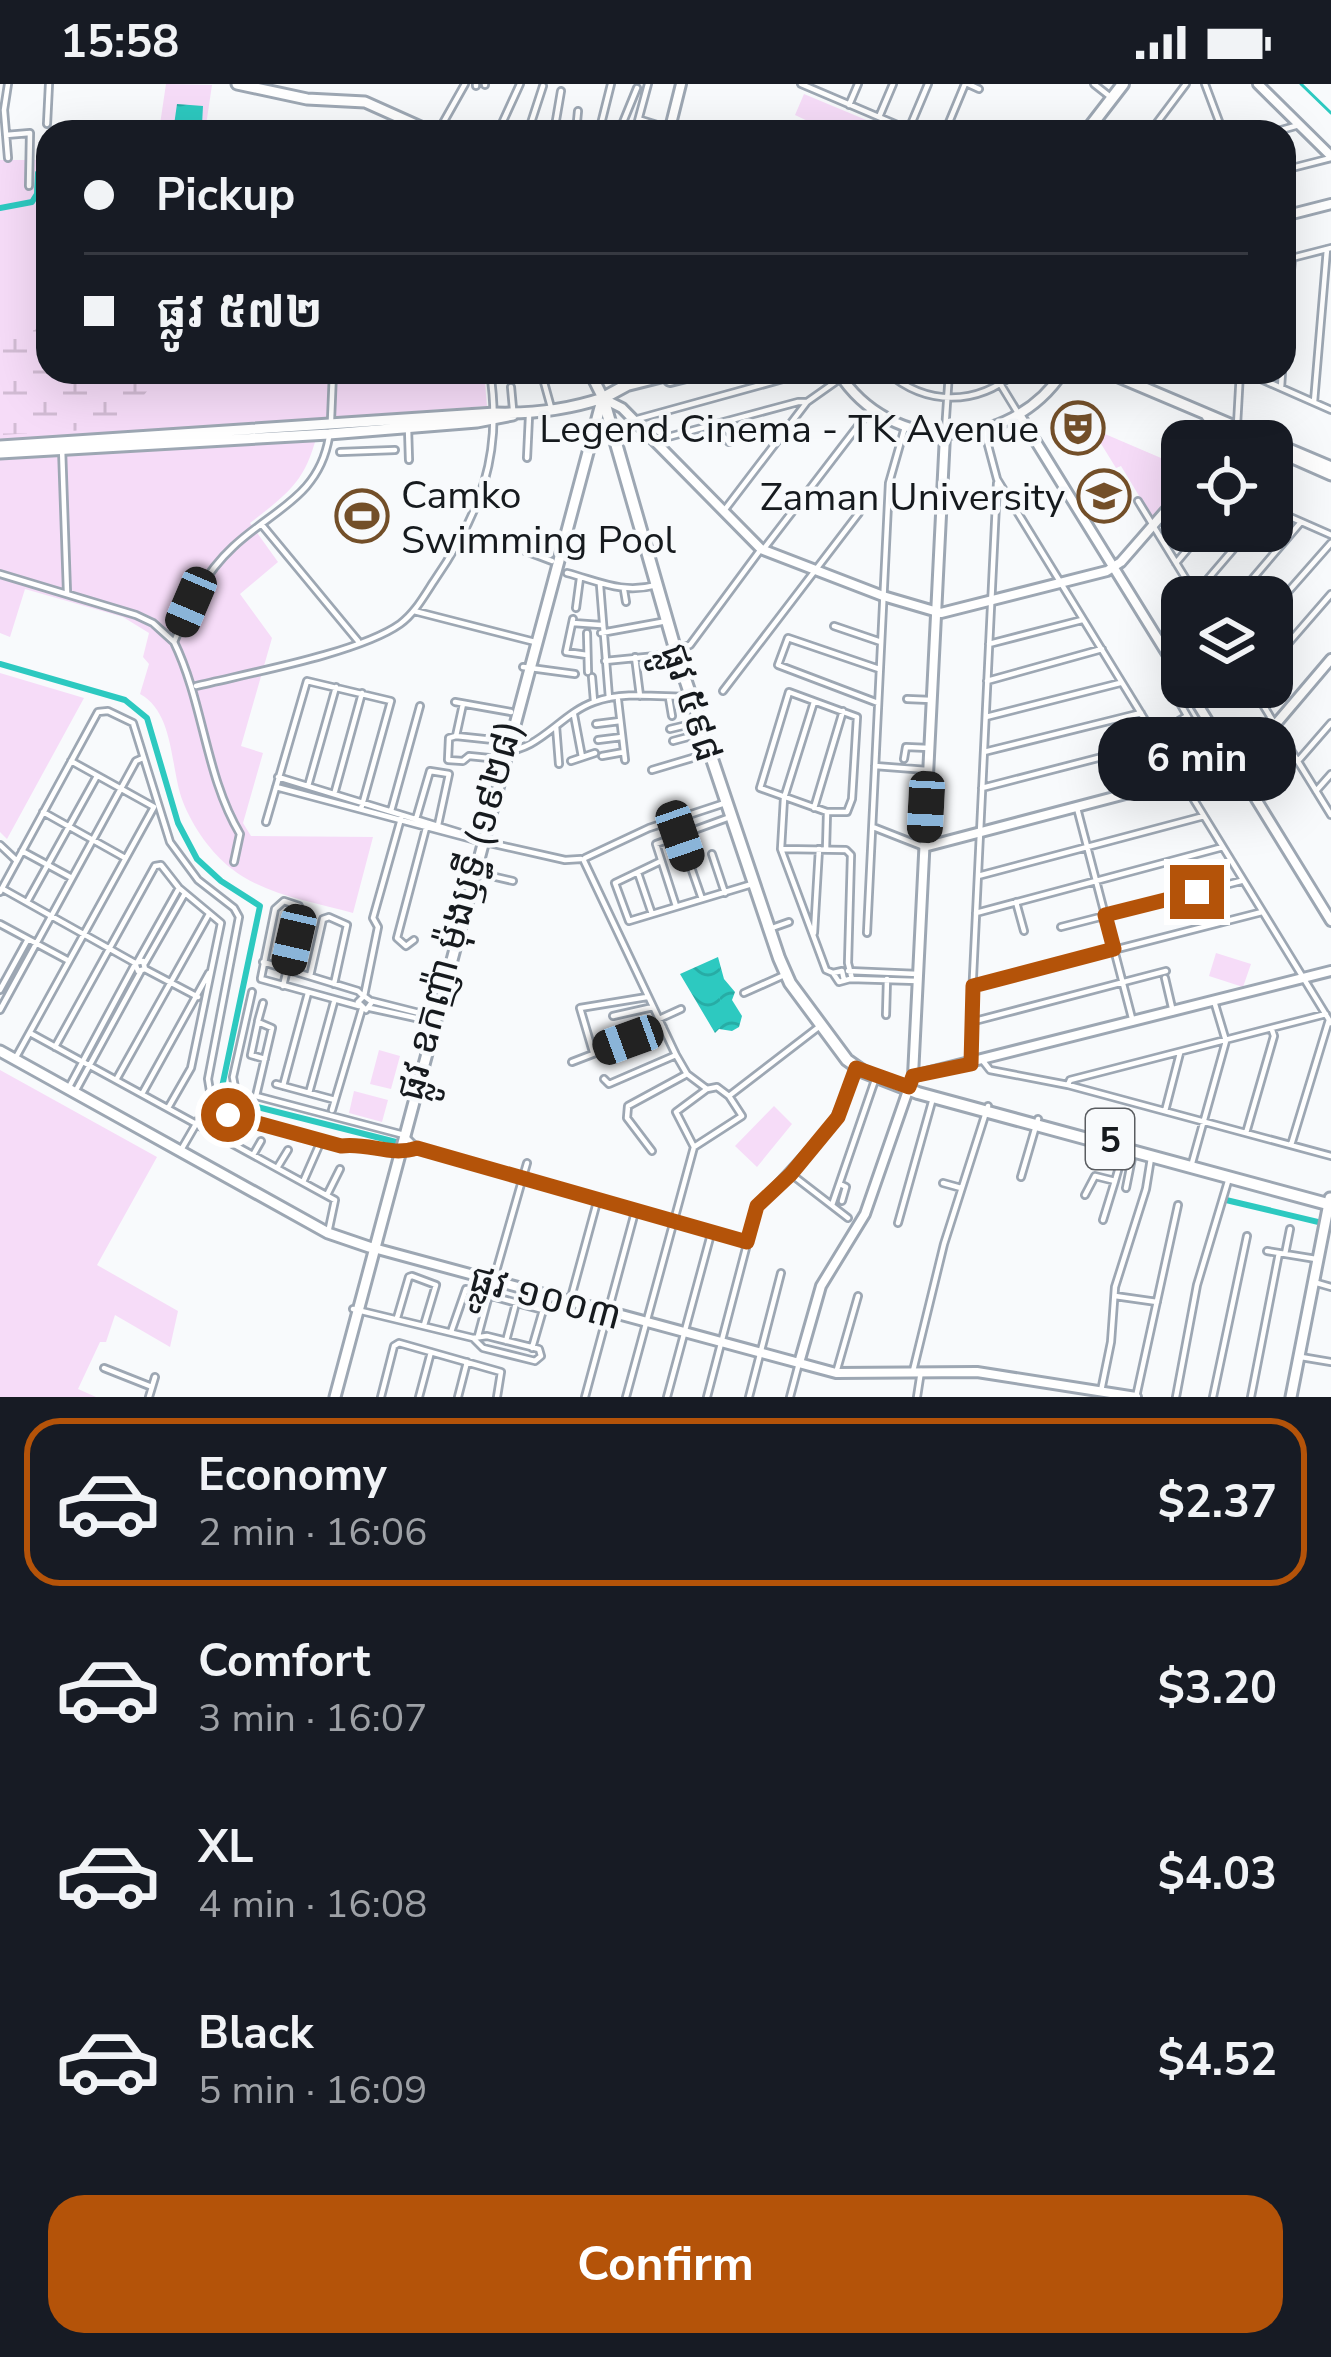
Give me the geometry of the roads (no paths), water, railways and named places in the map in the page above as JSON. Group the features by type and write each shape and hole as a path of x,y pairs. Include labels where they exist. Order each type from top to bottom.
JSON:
{"main road":[{"path":"236,84 366,98 413,120"},
{"path":"1092,120 1115,90"},
{"path":"598,384 603,398"},
{"path":"330,430 408,428 552,411 603,398 631,384"},
{"path":"620,390 647,384"},
{"path":"1135,384 1214,420"},
{"name":"ផ្លូវ ឧកញ៉ា ម៉ុងឫទ្ធី (១៩២៨)","path":"502,751 603,398"},
{"name":"ផ្លូវ ៥៩៨","path":"603,398 678,657 786,974 820,1027 856,1068 987,1109"},
{"path":"0,449 494,417"},
{"name":"ផ្លូវ ឧកញ៉ា ម៉ុងឫទ្ធី (១៩២៨)","path":"551,576 596,425"},
{"path":"1293,456 1331,471"},
{"path":"1293,457 1331,471"},
{"name":"ផ្លូវ ឧកញ៉ា ម៉ុងឫទ្ធី (១៩២៨)","path":"332,1397 526,667"},
{"name":"ផ្លូវ ឧកញ៉ា ម៉ុងឫទ្ធី (១៩២៨)","path":"432,1019 480,839"},
{"name":"ផ្លូវ ១០០៣","path":"0,1051 328,1233 372,1248"},
{"name":"ផ្លូវ ៥៩៨","path":"911,1082 933,1098 1330,1201"},
{"name":"ផ្លូវ ៥៩៨","path":"1037,1122 1229,1178 1330,1201"},
{"path":"1291,1397 1330,1201"}],"street":[{"path":"8,84 4,110 8,158"},
{"path":"47,120 49,84"},
{"path":"445,120 465,84"},
{"path":"504,120 520,84"},
{"path":"602,120 610,84"},
{"path":"627,116 638,119 648,84"},
{"path":"672,120 681,84"},
{"path":"801,84 886,120"},
{"path":"821,93 825,84"},
{"path":"849,105 858,84"},
{"path":"879,117 892,84"},
{"path":"915,120 928,84"},
{"path":"950,120 967,84 979,88"},
{"path":"1094,84 1115,90"},
{"path":"1159,120 1186,84"},
{"path":"1205,84 1218,120"},
{"path":"1258,84 1294,120"},
{"path":"532,120 543,86"},
{"path":"625,120 637,88"},
{"path":"556,120 561,91"},
{"path":"577,120 578,111"},
{"path":"1296,122 1331,157 1296,167"},
{"path":"6,135 29,132 29,186"},
{"path":"1296,213 1331,204"},
{"path":"1296,257 1329,248 1314,402"},
{"path":"174,642 199,588 230,549 309,487 320,469 330,430 332,384"},
{"path":"194,687 360,643 401,623 414,610 476,512 494,417 491,384"},
{"path":"544,384 552,411"},
{"path":"634,420 764,384"},
{"path":"723,512 808,402 832,384"},
{"path":"848,384 871,409 904,427 945,436 984,430 1020,416 1054,384"},
{"path":"905,384 947,398 975,395 1001,384 1161,644"},
{"path":"790,1397 818,1292 865,1214 911,1082 928,770 926,700 948,384"},
{"path":"1235,420 1241,384"},
{"path":"1272,384 1331,410"},
{"path":"1281,384 1281,388"},
{"path":"511,387 513,415"},
{"path":"603,398 634,420 762,550 935,613 1114,567 1161,517"},
{"path":"653,441 808,402"},
{"path":"658,668 695,641 871,409"},
{"path":"527,458 529,413"},
{"path":"710,424 729,442"},
{"path":"867,933 889,483 904,427"},
{"path":"408,428 410,460"},
{"path":"371,430 372,451"},
{"path":"984,430 997,479 1329,1019"},
{"path":"62,446 67,595"},
{"path":"340,452 395,450"},
{"path":"971,1064 997,479"},
{"path":"1138,501 1184,576"},
{"path":"723,691 859,513"},
{"path":"1293,518 1331,539 1293,585"},
{"path":"1256,576 1301,522"},
{"path":"262,525 360,643"},
{"path":"523,550 552,561"},
{"path":"1176,563 1186,552"},
{"path":"1212,576 1232,552"},
{"path":"567,573 624,590 657,585"},
{"path":"0,574 153,622 174,642 194,687 218,792 240,834 234,862"},
{"path":"576,608 581,577"},
{"path":"600,585 609,698"},
{"path":"624,590 626,602"},
{"path":"1293,638 1331,594"},
{"path":"414,610 533,642"},
{"path":"989,644 1084,620"},
{"path":"587,655 566,652 573,621 601,629 667,621"},
{"path":"833,626 881,642"},
{"path":"587,633 594,702"},
{"path":"878,704 778,665 791,638 880,669"},
{"path":"987,681 1102,650"},
{"path":"635,657 640,696"},
{"path":"604,661 678,657"},
{"path":"526,667 575,674"},
{"path":"872,826 924,847 1236,765 1329,667"},
{"path":"986,717 1122,682"},
{"path":"266,822 304,683 392,701 362,807"},
{"path":"308,786 336,687"},
{"path":"791,692 814,700 857,718 852,800 847,812 814,808 760,785 784,696 791,692"},
{"path":"334,794 362,693"},
{"path":"668,696 672,716"},
{"path":"571,760 598,754 624,756 617,697"},
{"path":"502,751 449,737 449,761 463,761 530,745 594,702 617,697 691,697"},
{"path":"907,699 926,700"},
{"path":"814,700 784,798 781,849 826,970 842,971 849,977"},
{"path":"920,710 926,700"},
{"path":"455,702 511,712"},
{"path":"456,736 463,704"},
{"path":"390,814 420,706"},
{"path":"1183,708 1192,724"},
{"path":"1201,708 1331,921"},
{"path":"1265,708 1331,815"},
{"path":"181,1150 210,1100 208,1079 239,917 179,856 155,806 133,723 104,710 93,719 1,889 206,1005"},
{"path":"814,808 843,711"},
{"path":"573,712 582,757"},
{"path":"984,752 1141,712"},
{"path":"1167,728 1187,716"},
{"path":"596,724 620,721"},
{"path":"1298,761 1331,723"},
{"path":"556,726 560,764"},
{"path":"670,730 701,728"},
{"path":"673,741 701,728"},
{"path":"598,740 622,736"},
{"path":"982,788 1159,743"},
{"path":"904,759 906,747 928,748"},
{"path":"652,770 710,753"},
{"path":"0,1010 136,760 143,758"},
{"path":"71,761 155,806"},
{"path":"875,766 928,770"},
{"path":"416,819 430,771 449,774 439,825"},
{"path":"1316,791 1331,775"},
{"path":"26,902 97,776"},
{"path":"278,777 362,807"},
{"path":"276,787 565,860 583,859 649,828 726,802"},
{"path":"16,1059 155,806"},
{"path":"1077,808 1133,1022"},
{"path":"44,812 125,858"},
{"path":"813,937 827,812"},
{"path":"978,876 1204,815"},
{"path":"676,906 656,844 730,817"},
{"path":"401,818 480,839"},
{"path":"332,1110 365,1006 378,927 374,918 401,818"},
{"path":"414,940 406,946 397,938 427,825"},
{"path":"680,836 702,899"},
{"path":"0,845 17,861"},
{"path":"976,913 1223,847"},
{"path":"781,849 846,850 851,855 849,977"},
{"path":"22,851 72,878"},
{"path":"712,854 724,893"},
{"path":"583,859 676,1055 687,1074 707,1088"},
{"path":"662,861 617,880 628,921 753,884"},
{"path":"56,1046 155,866 161,865 220,927 188,1078 168,1108"},
{"path":"474,872 513,881"},
{"path":"637,872 652,914"},
{"path":"1061,927 1243,880"},
{"path":"72,1090 182,891"},
{"path":"1016,901 1024,931"},
{"path":"283,986 301,910 284,902 276,907 261,979 283,986 308,993 334,1002 432,1019"},
{"path":"973,986 1262,912"},
{"path":"116,1080 209,914"},
{"path":"310,976 323,919 329,916 347,925 334,984"},
{"path":"768,929 789,922"},
{"path":"0,924 69,961"},
{"path":"378,927 398,930"},
{"path":"0,990 28,939"},
{"path":"17,959 25,964"},
{"path":"263,962 363,996"},
{"path":"142,1094 210,970"},
{"path":"911,1082 1331,971"},
{"path":"833,973 837,982 849,977 918,977"},
{"path":"743,993 786,974"},
{"path":"970,1022 1166,975 1173,1012"},
{"path":"886,1016 887,976"},
{"path":"241,1092 233,1077 252,992"},
{"path":"308,993 279,1085 335,1100"},
{"path":"363,996 365,1006"},
{"path":"592,1052 580,1008 647,997"},
{"path":"1192,1164 1226,1041 1214,1001"},
{"path":"309,1093 334,1002"},
{"path":"263,1003 251,1055 265,1058"},
{"path":"613,1016 653,1007"},
{"path":"659,1019 681,1009"},
{"path":"1068,1085 1226,1041 1329,1019"},
{"path":"1291,1145 1329,1019"},
{"path":"258,1022 272,1028 256,1096 399,1144 747,1242"},
{"path":"572,1062 664,1027"},
{"path":"730,1096 820,1027"},
{"path":"1246,1133 1272,1030"},
{"path":"30,1033 327,1195 337,1203 328,1233"},
{"path":"1165,1111 1180,1053"},
{"path":"604,1079 609,1084 676,1055"},
{"path":"983,1061 990,1070 1068,1085 1330,1156 1331,1147"},
{"path":"707,1397 757,1206 791,1174 838,1117 856,1068"},
{"path":"652,1151 627,1118 628,1106 687,1074"},
{"path":"832,1205 876,1077"},
{"path":"626,1397 694,1147 741,1118 730,1096 717,1087 707,1088 676,1112 694,1147"},
{"path":"898,1222 933,1098"},
{"path":"210,1100 228,1115 341,1146 417,1148"},
{"path":"917,1397 917,1371 962,1188 987,1109"},
{"path":"1021,1177 1037,1122"},
{"path":"253,1155 261,1141"},
{"path":"303,1182 321,1141"},
{"path":"277,1168 287,1150"},
{"path":"1103,1220 1129,1151"},
{"path":"1126,1188 1129,1151"},
{"path":"1102,1391 1112,1342 1114,1295 1151,1156"},
{"path":"493,1282 526,1163"},
{"path":"327,1195 340,1169"},
{"path":"791,1174 848,1218"},
{"path":"1085,1195 1095,1176 1115,1181"},
{"path":"1176,1397 1197,1285 1229,1178"},
{"path":"943,1183 962,1188"},
{"path":"840,1184 846,1187 842,1201"},
{"path":"570,1302 597,1202"},
{"path":"1136,1397 1178,1205"},
{"path":"585,1397 635,1212"},
{"path":"1252,1397 1290,1229"},
{"path":"667,1397 712,1232"},
{"path":"1213,1397 1246,1236"},
{"name":"ផ្លូវ ១០០៣","path":"372,1248 836,1373 977,1372 1086,1393 1136,1397"},
{"path":"1267,1251 1316,1259"},
{"path":"749,1397 782,1273"},
{"path":"398,1318 412,1276 436,1285 424,1325"},
{"path":"1312,1282 1331,1287"},
{"path":"451,1332 463,1289 543,1310 532,1348"},
{"path":"476,1339 489,1295"},
{"path":"836,1373 858,1295"},
{"path":"1114,1295 1157,1302"},
{"path":"506,1341 516,1303"},
{"path":"356,1307 541,1352 538,1360 483,1348 476,1339"},
{"path":"381,1397 394,1346 399,1343 502,1373 496,1397"},
{"path":"419,1397 430,1352"},
{"path":"1298,1357 1331,1361"},
{"path":"458,1397 467,1362"},
{"path":"104,1368 152,1387"},
{"path":"149,1397 155,1377"},
{"path":"1042,1397 1045,1382"}],"water":[{"path":"177,104 203,106 202,120 175,120"},
{"path":"718,957 742,1016 739,1027 715,1033 680,974"}],"waterway":[{"path":"1301,84 1331,113"},
{"path":"0,208 32,202 36,196"},
{"path":"0,664 125,700 147,718 178,823 197,859 260,906 222,1087 226,1099 396,1142"},
{"path":"1226,1200 1331,1225"}],"place":[{"name":"Legend Cinema - TK Avenue","path":"1078,428"},
{"name":"Zaman University","path":"1104,496"},
{"name":"Camko Swimming Pool","path":"362,516"}]}
